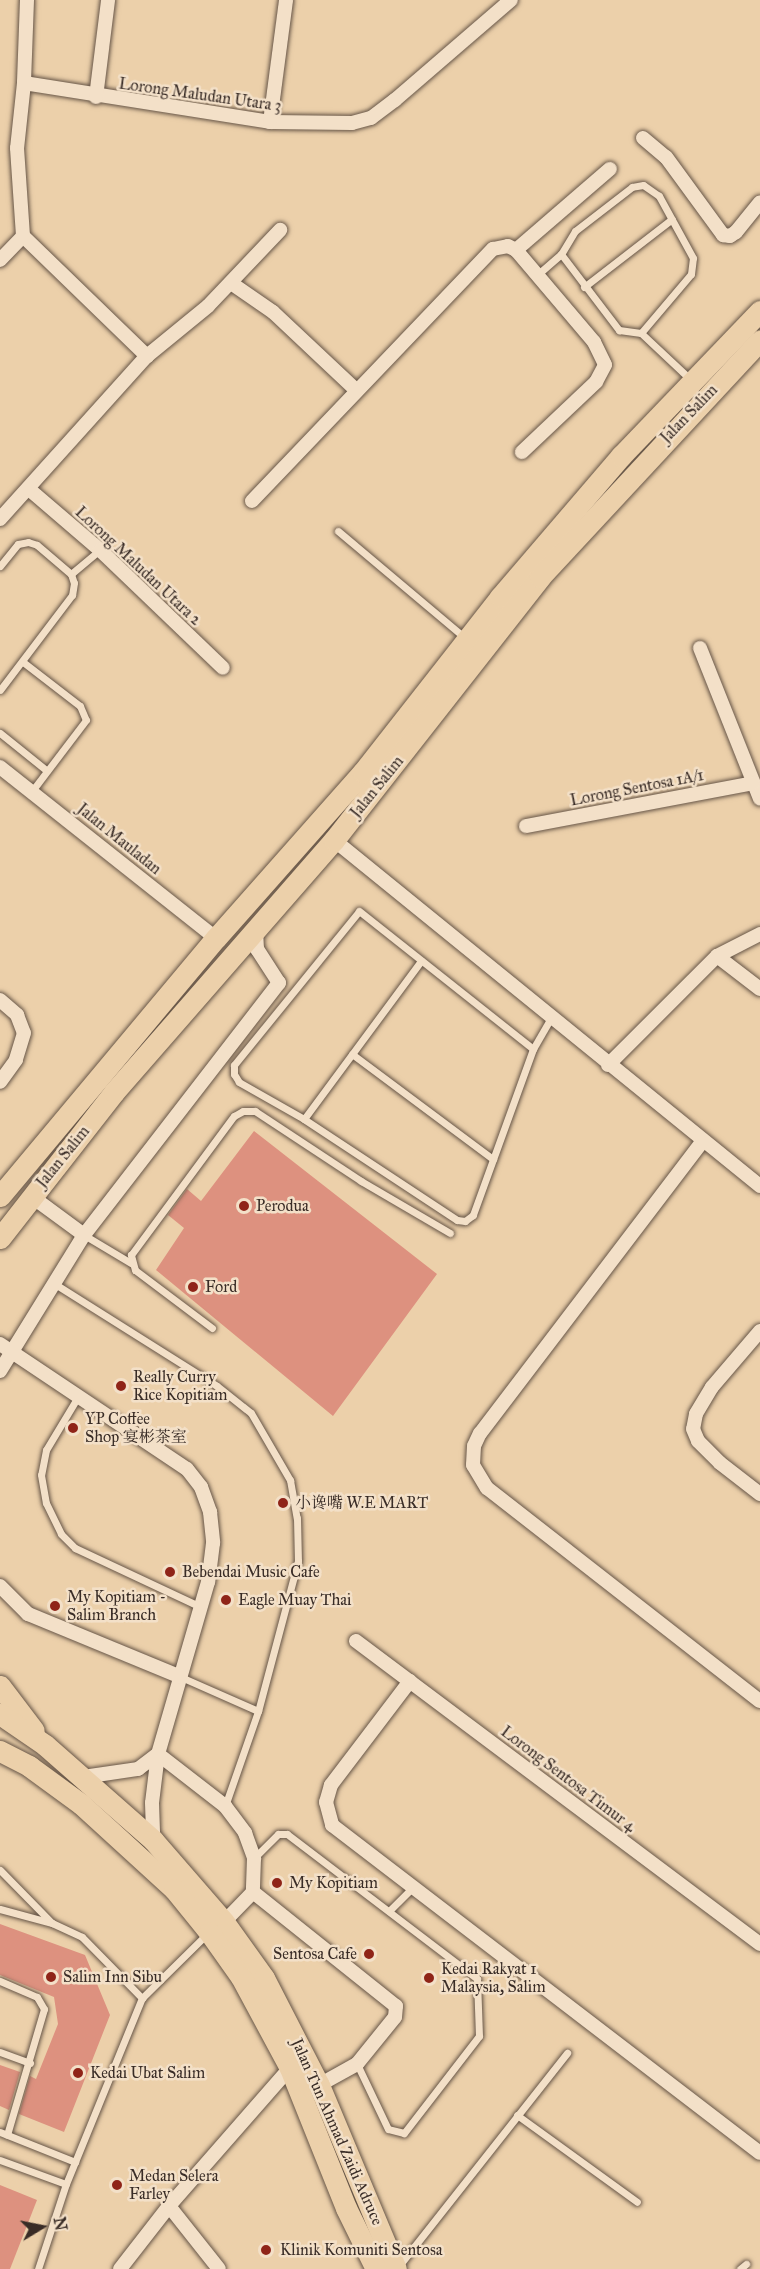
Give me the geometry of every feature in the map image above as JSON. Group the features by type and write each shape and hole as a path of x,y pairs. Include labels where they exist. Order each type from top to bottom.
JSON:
{"main road":[{"name":"Jalan Salim","path":"0,1196 216,938 363,772 467,640 621,456 760,311"},
{"name":"Jalan Salim","path":"0,1238 114,1092 334,840 441,708 540,577 760,340"},
{"path":"0,1686 45,1745"},
{"name":"Jalan Tun Ahmad Zaidi Adruce","path":"0,1714 45,1745 153,1840 216,1927 290,2068 346,2208 375,2269"},
{"name":"Jalan Tun Ahmad Zaidi Adruce","path":"0,1751 29,1766 124,1842 216,1927 264,1977 320,2085 396,2269"},
{"path":"0,1760 29,1766"}],"street":[{"path":"27,0 24,84 16,148 23,236 147,356"},
{"path":"96,97 108,0"},
{"path":"270,122 286,0"},
{"name":"Lorong Maludan Utara 3","path":"24,84 96,97 270,122 335,125 371,118 511,0"},
{"path":"643,138 666,157 723,235 730,236 736,232 760,202"},
{"path":"516,250 610,169"},
{"path":"0,519 30,490 147,356 231,283 280,230"},
{"path":"0,260 23,236"},
{"path":"252,501 493,249 508,246 516,250 594,342 605,365 596,382 522,452"},
{"path":"231,283 273,312 356,390"},
{"name":"Lorong Maludan Utara 2","path":"30,490 100,550 223,668"},
{"path":"700,648 760,799"},
{"name":"Jalan Mauladan","path":"0,767 216,938"},
{"name":"Lorong Sentosa 1A/1","path":"526,826 753,783"},
{"path":"334,840 702,1142 760,1186"},
{"path":"0,1371 84,1235 279,983 257,949 256,927"},
{"path":"608,1065 717,956 760,934"},
{"path":"717,956 760,989"},
{"path":"0,1000 17,1015 24,1034 16,1060 0,1082"},
{"path":"702,1142 480,1433 474,1446 473,1465 487,1488 760,1701"},
{"path":"31,1196 84,1235"},
{"path":"760,1331 712,1387 696,1414 693,1429 698,1441 720,1463 760,1494"},
{"path":"0,1344 187,1469 201,1487 210,1512 213,1543 201,1607 158,1754 152,1803 153,1840"},
{"path":"0,1586 28,1614 181,1677"},
{"name":"Lorong Sentosa Timur 4","path":"356,1641 760,1944"},
{"path":"410,1682 331,1785 326,1802 332,1825 760,2153"},
{"path":"83,1777 138,1769 158,1754"},
{"path":"158,1754 225,1806 245,1833 254,1858 253,1892 216,1927"},
{"path":"253,1892 396,2006 395,2017 357,2064 320,2085"},
{"path":"120,2269 169,2206 290,2068"},
{"path":"169,2206 219,2269"}],"lane":[{"path":"537,274 561,254 575,231 633,187 650,187 672,219 693,258 691,274 641,333"},
{"path":"584,287 672,219"},
{"path":"561,254 619,330 641,333 693,381"},
{"path":"338,531 467,640"},
{"path":"0,566 18,544 28,542 37,545 71,574 72,595 24,662 0,690"},
{"path":"71,574 100,550"},
{"path":"24,662 85,712 86,720 32,791"},
{"path":"0,734 46,770"},
{"path":"533,1049 359,911 234,1065 234,1074 239,1082 304,1119 457,1220 472,1215 533,1049 552,1018"},
{"path":"304,1119 421,961"},
{"path":"279,983 291,993"},
{"path":"352,1054 493,1159"},
{"path":"131,1263 131,1255 234,1116 243,1111 255,1111 361,1181 450,1233"},
{"path":"84,1235 131,1263 135,1270 212,1328"},
{"path":"55,1284 217,1386 251,1413 290,1480 297,1518 298,1561 258,1711 225,1806"},
{"path":"79,1395 46,1450 41,1475 46,1503 61,1534 75,1548 201,1607"},
{"path":"181,1677 258,1711"},
{"path":"254,1858 282,1832 477,1979 481,2027 479,2036 400,2135 388,2129 357,2064"},
{"path":"0,1870 52,1923"},
{"path":"389,1911 412,1888"},
{"path":"0,1909 52,1923 90,1943 142,1998"},
{"path":"38,2269 66,2184 142,1998 216,1927"},
{"path":"0,1981 37,1997 44,2009 30,2063 3,2133 75,2162"},
{"path":"0,2052 30,2063"},
{"path":"396,2269 567,2053"},
{"path":"517,2115 637,2202"},
{"path":"0,2160 66,2184"}],"building":[{"path":"254,1131 437,1274 333,1416 156,1270 184,1228 168,1215 187,1189 201,1201"},
{"path":"0,1924 85,1955 110,2015 64,2132 19,2114 30,2076 36,2079 58,2024 54,1997 0,1975"},
{"path":"0,2065 20,2072 9,2110 0,2106"},
{"path":"0,2185 37,2200 10,2269 0,2269"}],"place":[{"name":"Perodua","path":"244,1206"},
{"name":"Ford","path":"193,1287"},
{"name":"Really Curry Rice Kopitiam","path":"121,1386"},
{"name":"YP Coffee Shop 宴彬茶室","path":"73,1428"},
{"name":"小谗嘴 W.E MART","path":"283,1503"},
{"name":"Bebendai Music Cafe","path":"170,1572"},
{"name":"Eagle Muay Thai","path":"226,1600"},
{"name":"My Kopitiam - Salim Branch","path":"55,1606"},
{"name":"My Kopitiam","path":"277,1883"},
{"name":"Sentosa Cafe","path":"369,1954"},
{"name":"Salim Inn Sibu","path":"51,1977"},
{"name":"Kedai Rakyat 1 Malaysia, Salim","path":"429,1978"},
{"name":"Kedai Ubat Salim","path":"78,2073"},
{"name":"Medan Selera Farley","path":"117,2185"},
{"name":"Klinik Komuniti Sentosa","path":"266,2250"}]}
